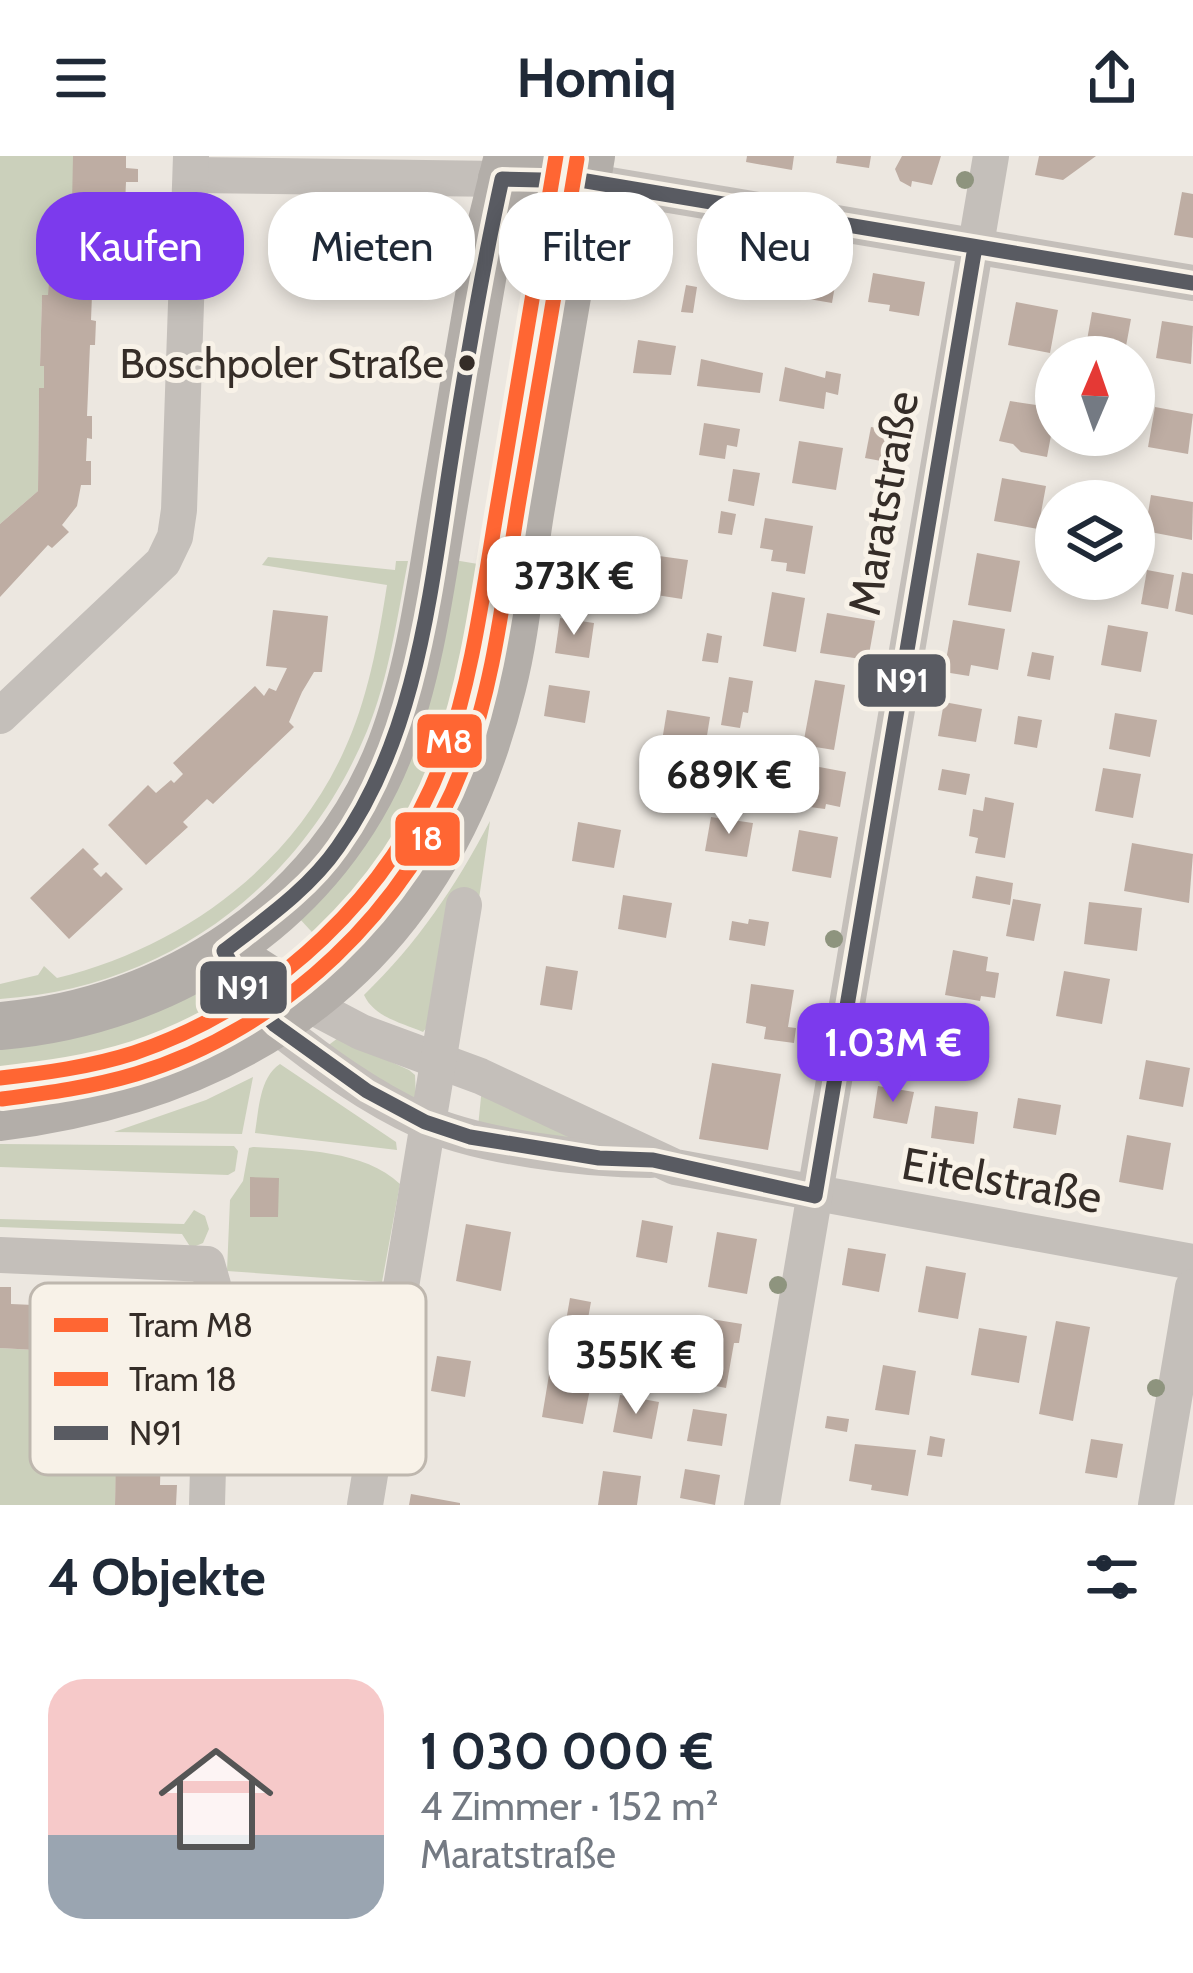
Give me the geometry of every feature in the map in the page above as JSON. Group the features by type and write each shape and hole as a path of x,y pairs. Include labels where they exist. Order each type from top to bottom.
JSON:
{"main road":[{"path":"0,1027 57,1020 118,1004 198,968 290,899 338,848 389,751 413,670 505,168 588,168 504,682 446,841 374,943 289,1014 229,1053 131,1091 70,1107 0,1117"},
{"path":"224,951 248,998 289,1014"}],"street":[{"name":"Maratstraße","path":"762,1505 991,156"},
{"path":"0,716 163,562 175,537 192,166 505,168"},
{"path":"588,168 975,247 1193,283"},
{"path":"400,1283 464,905"},
{"name":"Eitelstraße","path":"289,1014 361,1032 480,1076 625,1141 653,1160"},
{"name":"Eitelstraße","path":"289,1014 368,1091 425,1122 470,1137 599,1158 653,1160 815,1196 1193,1262"},
{"path":"0,1255 207,1264 213,1283"},
{"path":"1156,1505 1193,1287"},
{"path":"207,1505 208,1475"},
{"path":"365,1505 370,1475"}],"green space":[{"path":"0,156 73,156 80,192 36,192 36,300 42,300 40,365 44,366 44,388 39,389 38,491 0,524"},
{"path":"268,557 395,570 396,561 408,561 381,690 340,786 267,881 222,919 173,950 119,974 61,991 0,999 0,984 38,975 44,966 57,978 102,965 187,924 261,868 320,795 359,712 387,585 262,565"},
{"path":"448,559 502,568 489,668 439,813 334,956 299,918"},
{"path":"490,821 478,906 428,1026 423,1032 389,1018 364,995 434,913"},
{"path":"195,986 204,1001 198,1005 210,1026 218,1024 227,1038 0,1102 0,1039"},
{"path":"338,1038 409,1070 415,1075 416,1098 410,1102 326,1047"},
{"path":"280,1064 396,1142 397,1150 255,1133 264,1086"},
{"path":"253,1077 242,1134 114,1132 206,1100"},
{"path":"482,1087 618,1146 478,1127"},
{"path":"0,1144 234,1146 238,1151 235,1171 228,1175 0,1167"},
{"path":"253,1147 350,1158 400,1184 382,1282 227,1271 230,1200 243,1181"},
{"path":"194,1210 205,1216 209,1229 203,1243 191,1248 182,1234 0,1227 0,1219 184,1224"},
{"path":"0,1348 30,1350 30,1475 116,1475 115,1505 0,1505"}],"building":[{"path":"73,156 126,156 126,168 138,169 138,182 126,182 126,192 72,192"},
{"path":"747,156 794,156 792,170 746,162"},
{"path":"837,156 871,156 869,168 836,163"},
{"path":"902,156 941,156 932,185 912,181 911,187 900,181 895,169"},
{"path":"1039,156 1096,156 1063,180 1035,175"},
{"path":"1182,192 1193,194 1193,238 1174,235"},
{"path":"873,273 925,282 919,316 868,302"},
{"path":"686,285 697,287 693,313 681,312"},
{"path":"42,300 92,300 91,320 96,321 95,345 90,345 87,416 92,416 92,439 87,438 86,461 91,461 91,485 81,485 77,506 62,525 69,532 52,548 48,545 0,597 0,524 38,491 39,388 44,388 44,366 40,366"},
{"path":"1016,302 1058,310 1053,336 1035,336 1035,350 1008,345"},
{"path":"1092,312 1131,319 1128,336 1088,336"},
{"path":"1162,321 1193,326 1191,364 1156,358"},
{"path":"638,340 676,346 671,375 633,373"},
{"path":"701,359 763,373 760,393 697,386"},
{"path":"785,367 825,378 826,371 841,374 838,395 826,392 824,409 779,401"},
{"path":"1010,401 1035,405 1035,455 999,441"},
{"path":"1155,407 1193,414 1188,454 1155,448"},
{"path":"704,423 740,429 737,447 727,445 725,459 699,455"},
{"path":"871,427 897,431 892,463 865,458"},
{"path":"799,441 843,448 836,490 792,483"},
{"path":"733,469 760,473 754,506 728,501"},
{"path":"1002,478 1035,484 1035,528 994,521"},
{"path":"1155,496 1193,502 1192,540 1155,533"},
{"path":"721,511 736,514 732,535 718,533"},
{"path":"765,518 813,526 805,574 786,571 787,563 771,561 773,550 760,548"},
{"path":"630,552 688,560 682,599 624,590"},
{"path":"977,553 1020,561 1011,612 968,605"},
{"path":"1155,571 1174,575 1168,609 1141,604 1142,600 1155,600"},
{"path":"1182,572 1193,574 1193,615 1175,611"},
{"path":"772,592 805,598 796,652 763,646"},
{"path":"273,610 328,616 322,672 314,672 302,692 289,722 294,727 213,804 207,799 183,822 188,827 146,865 108,825 148,785 156,793 171,780 174,783 183,774 173,763 255,686 264,696 269,688 276,691 287,668 266,666"},
{"path":"827,613 875,621 868,660 820,653"},
{"path":"560,618 594,623 589,658 555,653"},
{"path":"953,620 1005,629 998,670 971,665 969,676 944,672"},
{"path":"1108,625 1148,632 1141,672 1101,665"},
{"path":"707,633 722,636 718,663 702,661"},
{"path":"1032,652 1054,656 1050,680 1027,676"},
{"path":"729,677 753,681 748,713 743,712 740,728 721,725"},
{"path":"815,680 845,685 834,750 803,745"},
{"path":"549,685 590,691 585,723 544,716"},
{"path":"944,702 982,709 976,742 938,736"},
{"path":"667,710 710,717 705,748 662,741"},
{"path":"1115,713 1157,720 1150,757 1109,749"},
{"path":"1018,716 1042,720 1037,748 1014,744"},
{"path":"814,766 846,772 840,807 802,806 808,770 813,771"},
{"path":"1103,768 1141,774 1133,818 1095,811"},
{"path":"942,769 970,774 966,795 938,790"},
{"path":"985,797 1014,803 1005,858 975,853 978,838 969,836 973,809 983,811"},
{"path":"711,817 753,823 747,857 705,851"},
{"path":"578,822 621,830 614,868 572,861"},
{"path":"799,830 838,837 831,878 792,871"},
{"path":"1132,843 1193,854 1189,903 1124,891"},
{"path":"83,848 99,864 93,869 101,877 106,872 123,889 69,939 30,898"},
{"path":"976,876 1013,883 1010,905 972,898"},
{"path":"623,895 672,903 666,938 618,929"},
{"path":"1013,899 1041,904 1034,941 1006,936"},
{"path":"1089,902 1142,908 1137,951 1084,944"},
{"path":"749,919 769,922 765,946 729,940 732,921 748,924"},
{"path":"953,950 988,957 986,971 999,973 995,998 981,996 980,1001 945,995"},
{"path":"546,966 578,971 572,1010 540,1005"},
{"path":"1064,971 1110,979 1102,1024 1056,1016"},
{"path":"751,984 794,990 788,1027 796,1028 794,1043 764,1039 766,1027 746,1023"},
{"path":"909,1008 944,1014 951,1024 943,1065 933,1073 899,1066 894,1056 901,1015"},
{"path":"1146,1060 1190,1068 1183,1107 1139,1099"},
{"path":"712,1063 781,1074 768,1150 699,1139"},
{"path":"878,1086 914,1092 907,1124 873,1118"},
{"path":"1018,1098 1061,1105 1056,1135 1013,1128"},
{"path":"935,1106 978,1112 974,1144 931,1138"},
{"path":"1127,1135 1171,1143 1163,1190 1119,1182"},
{"path":"250,1177 279,1178 278,1217 250,1217"},
{"path":"642,1220 673,1226 667,1263 636,1257"},
{"path":"466,1224 511,1232 501,1291 456,1281"},
{"path":"717,1232 757,1239 747,1294 708,1287"},
{"path":"848,1248 886,1254 879,1292 842,1285"},
{"path":"926,1266 966,1273 958,1319 918,1312"},
{"path":"0,1287 11,1287 11,1304 30,1305 30,1350 0,1348"},
{"path":"570,1298 591,1302 587,1324 566,1321"},
{"path":"711,1319 742,1324 726,1388 674,1378 682,1334 708,1338"},
{"path":"1056,1321 1090,1327 1073,1421 1039,1414"},
{"path":"979,1328 1027,1336 1019,1383 971,1375"},
{"path":"437,1356 471,1361 465,1397 431,1391"},
{"path":"551,1363 575,1367 571,1386 590,1389 583,1424 542,1417"},
{"path":"883,1365 916,1371 909,1415 875,1410"},
{"path":"620,1395 659,1402 652,1439 613,1432"},
{"path":"693,1409 727,1414 722,1446 687,1441"},
{"path":"827,1416 849,1419 847,1432 825,1428"},
{"path":"930,1436 945,1439 942,1457 927,1455"},
{"path":"1091,1439 1123,1444 1117,1478 1085,1473"},
{"path":"855,1444 916,1450 908,1496 849,1481"},
{"path":"685,1469 720,1475 715,1505 680,1498"},
{"path":"603,1471 641,1476 637,1505 598,1505"},
{"path":"116,1475 160,1475 160,1485 177,1485 176,1505 115,1505"},
{"path":"411,1494 460,1503 460,1505 409,1505"}],"tram line":[{"name":"M8","path":"0,1078 134,1053 234,1006 323,938 395,853 445,754 464,691 556,156"},
{"name":"18","path":"2,1099 136,1074 190,1054 242,1027 334,957 410,868 463,766 483,702 577,159"}],"transit line":[{"name":"N91","path":"975,247 815,1196 653,1160 599,1158 470,1137 425,1122 367,1091 275,1025 249,998 224,951 314,877 364,805 386,760 426,614 502,179 586,181 1193,283"}],"place":[{"name":"Boschpoler Straße","path":"467,363"}]}
